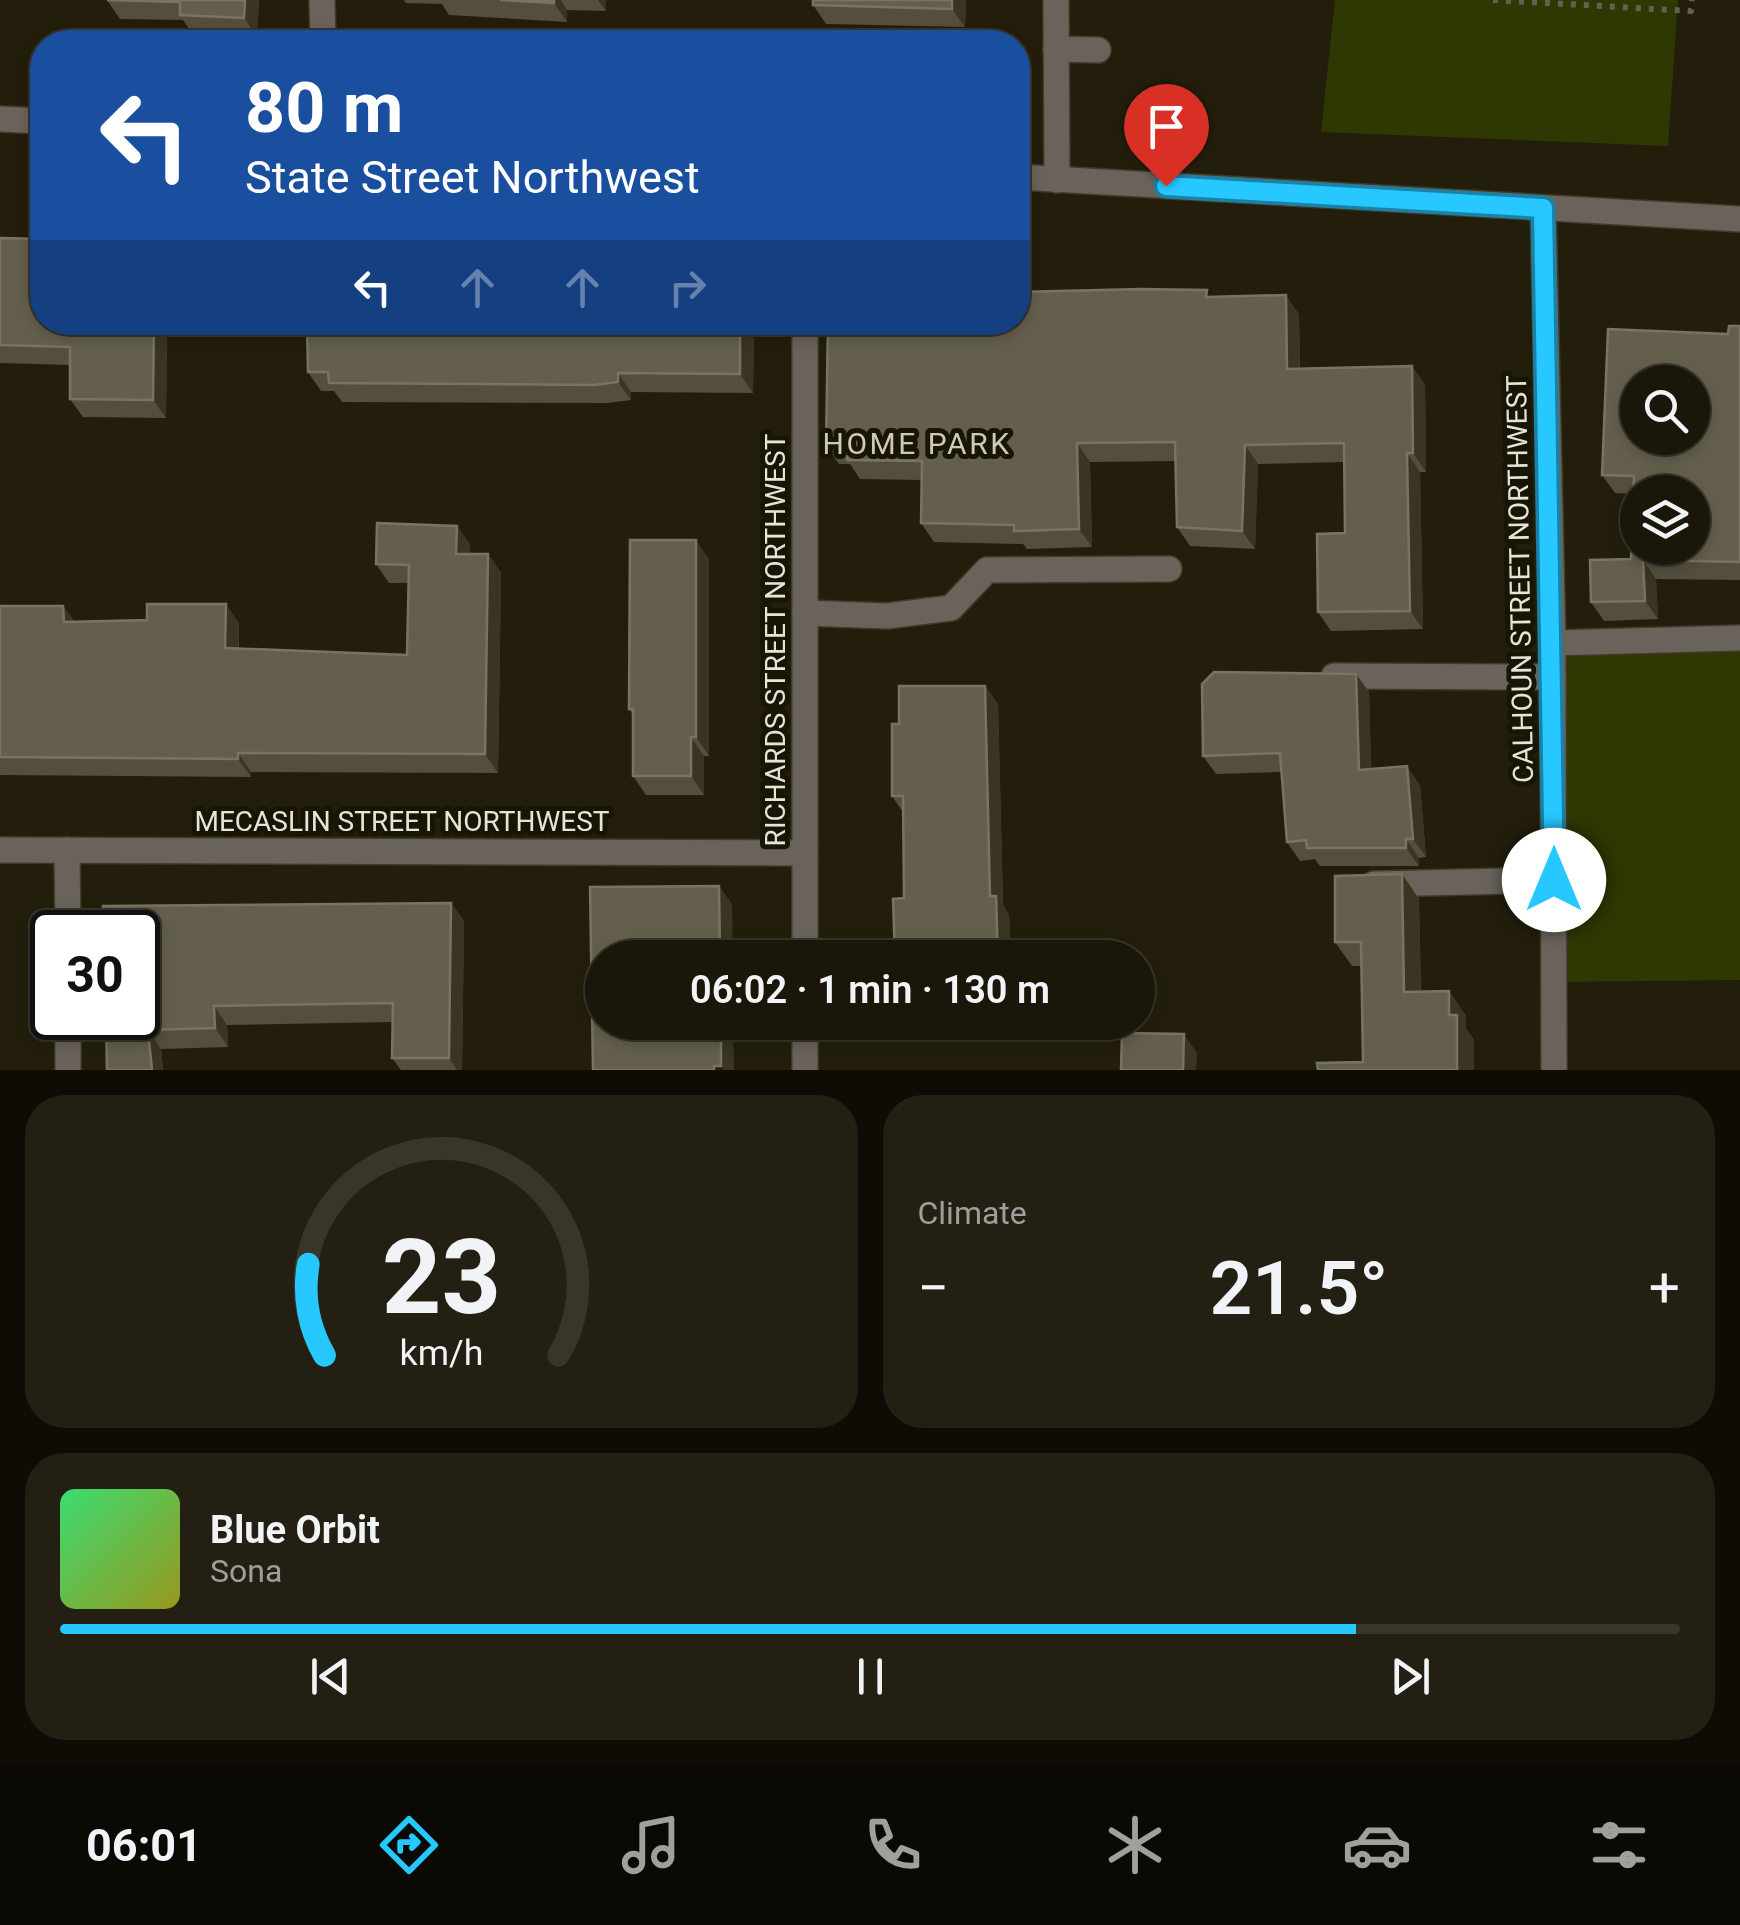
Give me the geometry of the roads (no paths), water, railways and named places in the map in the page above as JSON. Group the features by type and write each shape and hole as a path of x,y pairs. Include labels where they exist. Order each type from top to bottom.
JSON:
{"street":[{"path":"322,0 323,30"},
{"path":"1056,0 1057,180"},
{"path":"1056,49 1098,50"},
{"path":"0,119 30,120"},
{"path":"1030,179 1740,219"},
{"name":"CALHOUN STREET NORTHWEST","path":"1543,208 1553,643 1554,1070"},
{"name":"RICHARDS STREET NORTHWEST","path":"805,335 805,940"},
{"path":"805,613 886,616 951,608 987,570 1169,568"},
{"path":"1553,643 1740,638"},
{"path":"1334,676 1553,676"},
{"name":"MECASLIN STREET NORTHWEST","path":"0,850 804,853"},
{"path":"67,850 68,910"},
{"path":"1349,884 1554,880"},
{"path":"68,1040 68,1070"},
{"path":"805,1040 806,1070"}],"district":[{"name":"HOME PARK","path":"917,443"}]}
